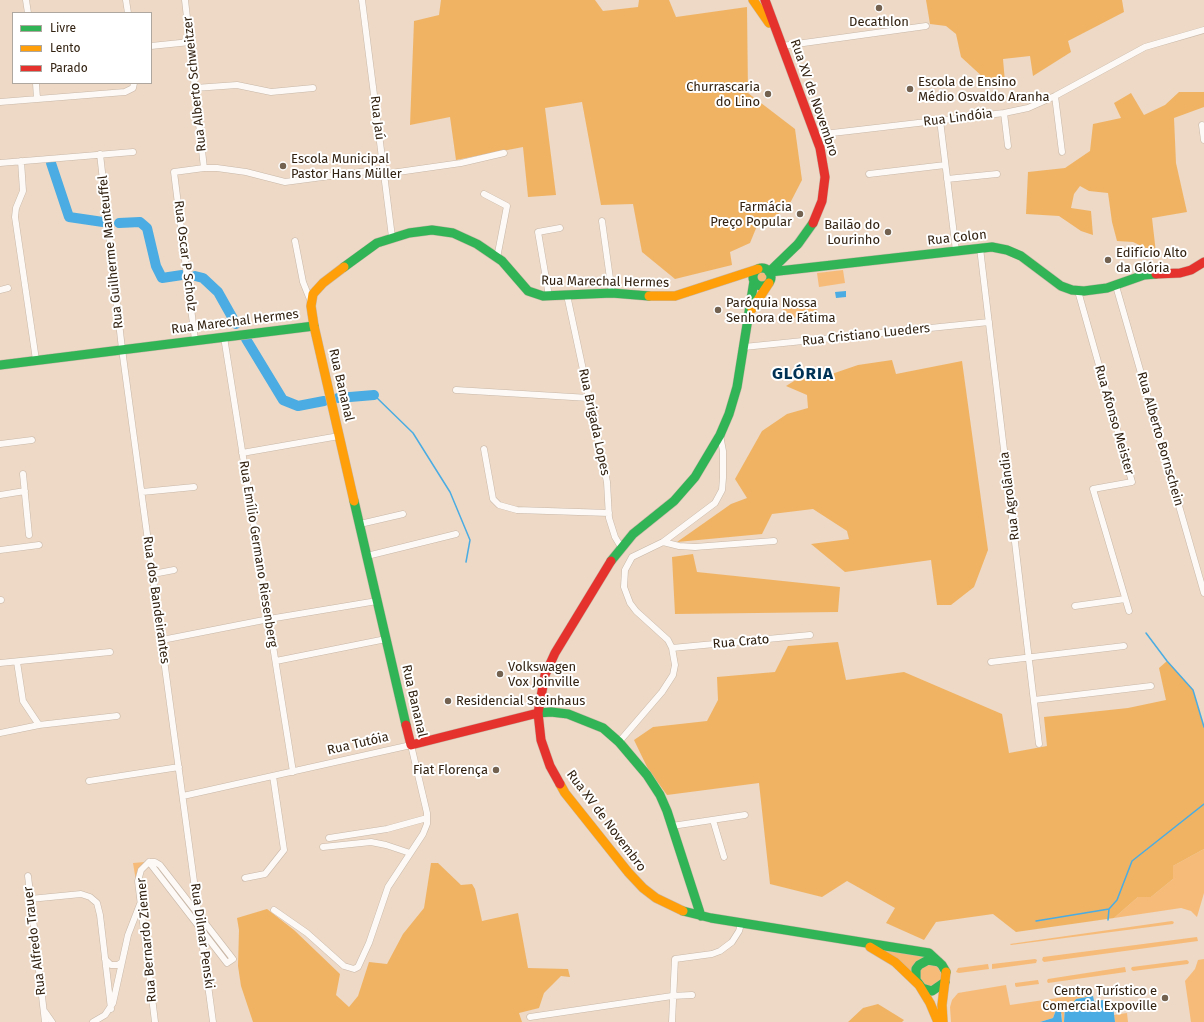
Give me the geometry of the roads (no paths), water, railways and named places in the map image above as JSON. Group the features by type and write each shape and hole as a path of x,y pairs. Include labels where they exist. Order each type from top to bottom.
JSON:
{"main road":[{"name":"Rua XV de Novembro","path":"753,0 777,34"},
{"name":"Rua XV de Novembro","path":"759,268 786,254 798,244 809,230 822,201 825,185 824,167 815,135 764,0"},
{"name":"Rua Marechal Hermes","path":"0,365 314,326 311,302 316,290 323,283 373,246 392,237 416,232 445,231 472,241 509,268 528,291 535,295 549,296 612,293 675,296 759,268"},
{"name":"Rua Colon","path":"770,277 792,271 980,248 1000,248 1014,252 1062,286 1078,291 1116,286 1144,276 1180,273 1190,270 1204,262"},
{"name":"Rua XV de Novembro","path":"749,316 770,277 786,254"},
{"path":"759,268 766,269 770,277 760,286 754,280 754,273 759,268"},
{"name":"Rua Marechal Hermes","path":"732,277 754,280"},
{"name":"Rua XV de Novembro","path":"754,280 744,347 733,401 720,435 704,465 685,490 621,546 602,573 549,665 542,688 538,713 541,740 555,776 578,810 622,865 641,886 656,898 680,910 701,916 741,924 926,952 939,962"},
{"name":"Rua Bananal","path":"314,326 411,745"},
{"name":"Rua Tutóia","path":"411,745 538,713 558,713 589,721 603,728 619,742 656,787 664,802 701,916"},
{"name":"Rua XV de Novembro","path":"864,943 895,962 919,985 938,1022"},
{"path":"943,1022 942,1005 946,978 945,968 939,962 928,960 919,965 915,975 919,985 922,988 932,991 937,990 945,982"}],"street":[{"path":"26,0 28,12"},
{"path":"126,0 128,12"},
{"name":"Rua Alberto Schweitzer","path":"186,0 204,168"},
{"name":"Rua Jaú","path":"362,0 392,237"},
{"path":"782,46 926,26"},
{"name":"Rua Lindóia","path":"815,135 1004,113 1028,108 1055,96 1145,47 1204,30"},
{"path":"152,46 190,42"},
{"path":"36,84 37,99"},
{"path":"0,102 125,92 133,85"},
{"path":"195,88 236,85 271,92 313,88"},
{"path":"1055,96 1062,152"},
{"path":"1004,113 1008,146"},
{"path":"940,120 956,251"},
{"path":"1202,125 1204,140"},
{"path":"0,163 133,152"},
{"path":"204,168 232,170 285,182 461,163 504,153"},
{"name":"Rua Guilherme Manteuffel","path":"100,154 122,349"},
{"path":"21,161 24,184 16,208 15,217 36,360"},
{"path":"869,174 946,165"},
{"name":"Rua Oscar P Scholz","path":"195,340 174,172 204,168"},
{"path":"947,180 997,174"},
{"path":"484,194 507,206 497,258"},
{"path":"602,221 612,293"},
{"path":"549,296 538,232 560,228"},
{"path":"295,241 303,282 311,302"},
{"name":"Rua Agrolândia","path":"980,248 1039,744"},
{"name":"Rua Alberto Bornschein","path":"1116,286 1204,593"},
{"path":"0,290 8,288"},
{"name":"Rua Afonso Meister","path":"1078,291 1132,482 1093,489 1129,611"},
{"name":"Rua Brigada Lopes","path":"567,295 607,482 611,527 621,546"},
{"name":"Rua Cristiano Lueders","path":"744,347 989,322"},
{"name":"Rua Emílio Germano Riesenberg","path":"224,337 293,772"},
{"name":"Rua dos Bandeirantes","path":"122,349 190,850"},
{"path":"456,390 589,398"},
{"path":"619,742 662,692 670,680 675,665 672,648 663,634 636,611 630,603 624,587 625,570 632,557 639,552 663,542 708,509 719,496 722,490 723,466 720,435"},
{"path":"242,453 339,436"},
{"path":"0,444 32,440"},
{"path":"484,450 493,499 499,506 516,510 609,512"},
{"path":"23,474 29,535"},
{"path":"142,492 194,487"},
{"path":"0,495 24,492"},
{"path":"360,524 403,514"},
{"path":"367,556 456,534"},
{"path":"663,542 695,547 774,541"},
{"path":"0,550 39,545"},
{"path":"1196,564 1204,564"},
{"path":"153,574 174,570"},
{"path":"1075,606 1125,599"},
{"path":"162,640 269,619 377,601"},
{"name":"Rua Crato","path":"672,648 810,635"},
{"path":"276,661 386,639"},
{"path":"991,662 1124,646"},
{"path":"0,663 110,652"},
{"path":"17,662 23,701 39,725"},
{"path":"1034,700 1151,686"},
{"path":"0,733 39,725 117,716"},
{"name":"Rua Tutóia","path":"183,796 411,745"},
{"name":"Rua Bananal","path":"411,745 427,818"},
{"path":"88,781 179,767"},
{"path":"245,878 266,874 284,850 273,776"},
{"path":"672,826 745,815"},
{"path":"274,910 308,933 344,966 354,969 358,967 364,955 388,887 426,829 427,818 387,829 329,838"},
{"path":"713,820 724,857"},
{"path":"323,847 371,842 410,853"},
{"name":"Rua Dilmar Penski","path":"190,850 213,1022"},
{"path":"149,862 154,862 160,865 233,959 228,963 149,862"},
{"name":"Rua Bernardo Ziemer","path":"149,862 140,873 138,881 155,1022"},
{"name":"Rua Alfredo Trauer","path":"28,876 45,1022"},
{"path":"30,899 77,893 90,897 97,903 100,910 111,1009"},
{"path":"93,1022 105,1015 111,1009 128,935 140,903"},
{"path":"672,1022 672,996 675,959 712,954 720,951 732,942 739,931 741,924"},
{"path":"105,959 111,965 118,965 122,962"},
{"path":"107,976 113,981 119,977"},
{"path":"530,1018 672,996 692,995"},
{"name":"Rua Alfredo Trauer","path":"43,1007 46,1015 52,1022"}],"water":[{"path":"846,291 846,297 836,298 835,292"},
{"path":"1093,996 1094,1001 1104,1000 1106,1008 1113,1006 1115,1022 1064,1022 1065,1005 1073,1003 1076,999"},
{"path":"1056,1010 1061,1011 1062,1022 1040,1022 1053,1018"}],"waterway":[{"path":"51,163 69,217 103,222"},
{"path":"119,223 140,222 147,228 156,266 162,278 182,275"},
{"path":"195,276 203,278 218,292 236,324"},
{"path":"246,339 283,400 298,406 324,401"},
{"path":"374,395 413,433 450,492 470,540 466,562"},
{"path":"338,398 374,395"},
{"path":"1146,633 1167,661 1193,690 1204,727"},
{"path":"1108,920 1109,909 1117,900 1132,861 1204,804"},
{"path":"1036,921 1109,909"}],"place":[{"name":"Decathlon","path":"879,8"},
{"name":"Escola de Ensino Médio Osvaldo Aranha","path":"910,89"},
{"name":"Churrascaria do Lino","path":"768,94"},
{"name":"Escola Municipal Pastor Hans Müller","path":"283,166"},
{"name":"Farmácia Preço Popular","path":"800,214"},
{"name":"Bailão do Lourinho","path":"888,232"},
{"name":"Edifício Alto da Glória","path":"1108,260"},
{"name":"Paróquia Nossa Senhora de Fátima","path":"718,310"},
{"name":"Volkswagen Vox Joinville","path":"500,674"},
{"name":"Residencial Steinhaus","path":"448,701"},
{"name":"Fiat Florença","path":"496,770"},
{"name":"Centro Turístico e Comercial Expoville","path":"1165,998"}],"district":[{"name":"GLÓRIA","path":"803,374"}]}
